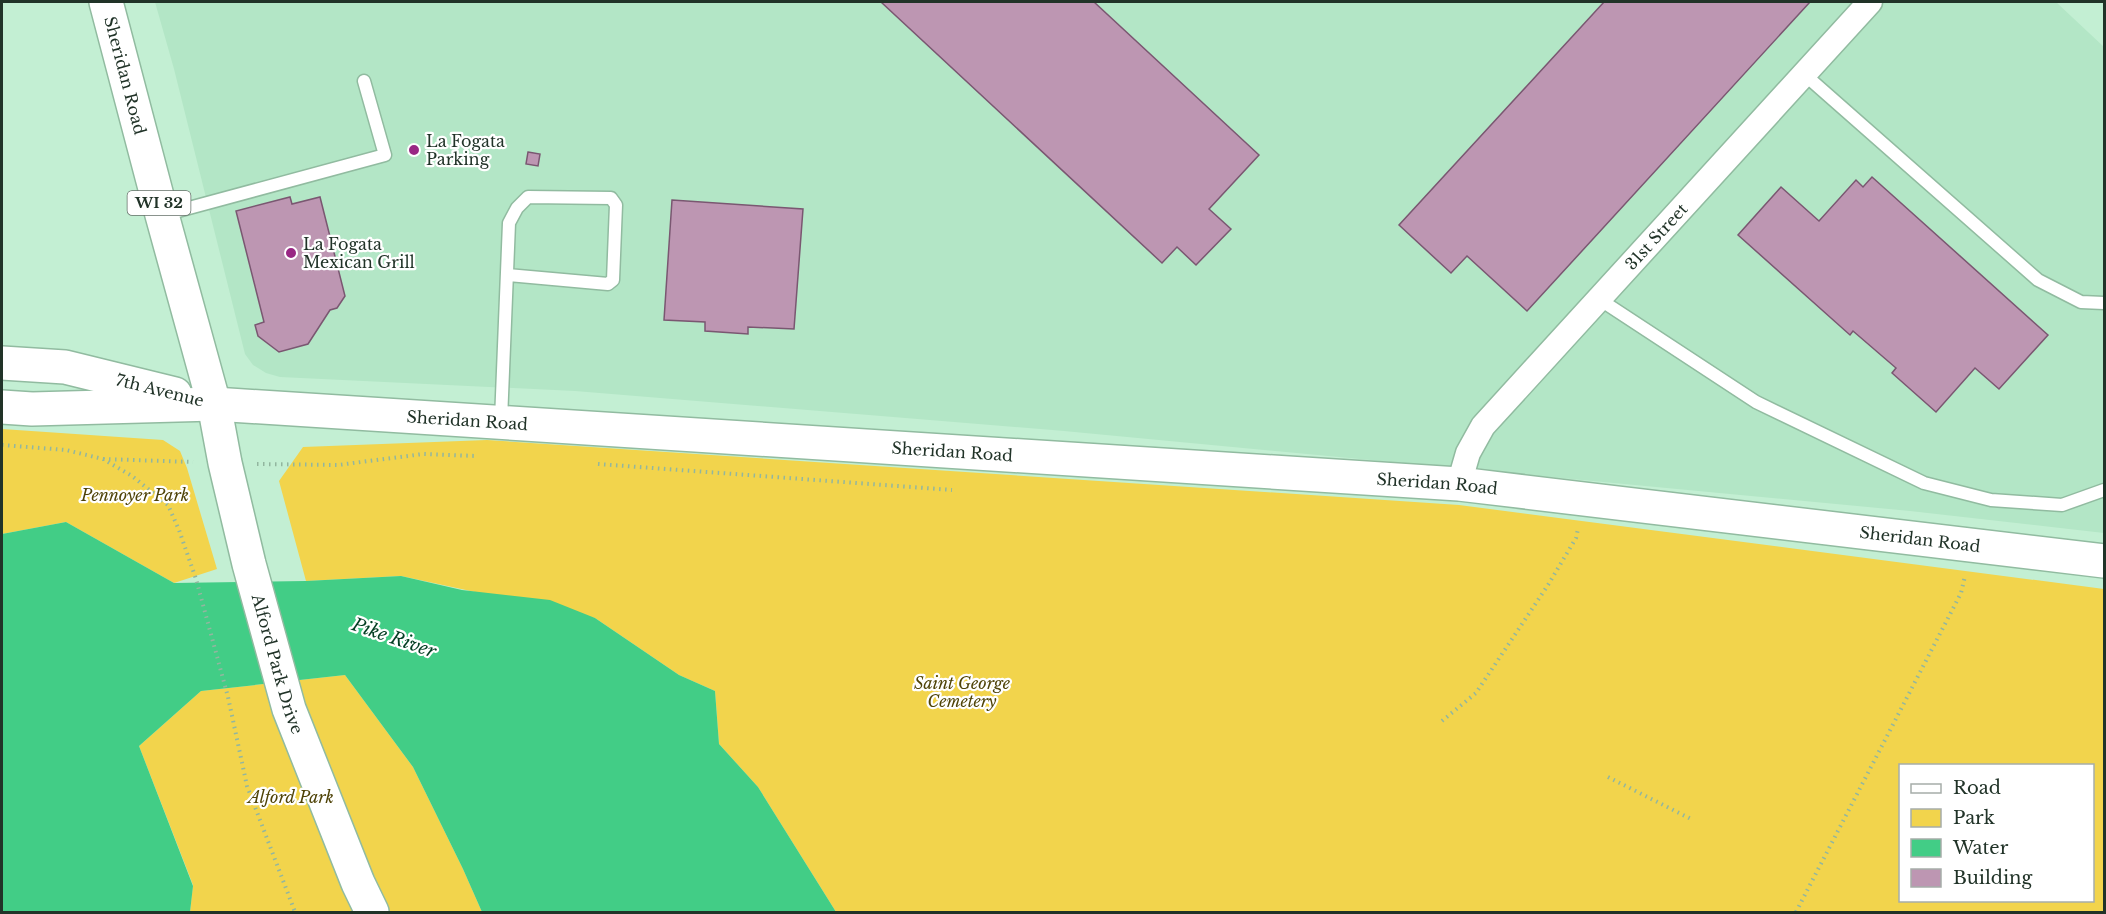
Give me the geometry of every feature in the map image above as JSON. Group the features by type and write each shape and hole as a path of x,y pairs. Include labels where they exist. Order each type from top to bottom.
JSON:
{"street":[{"name":"Sheridan Road","path":"106,2 214,404 1459,484 2104,561"},
{"name":"31st Street","path":"1459,484 1468,453 1483,426 1870,2"},
{"name":"7th Avenue","path":"2,363 65,367 214,404"},
{"name":"7th Avenue","path":"2,407 32,409 214,404"},
{"name":"Alford Park Drive","path":"214,404 225,463 249,564 289,709 358,883 372,912"}],"lane":[{"path":"1804,74 2038,280 2080,302 2104,303"},
{"path":"162,215 385,155 364,81"},
{"path":"501,421 509,223 517,208 528,196 610,198 616,205 614,280 608,284 507,275"},
{"path":"1599,300 1674,351 1756,402 1924,483 1991,500 2062,505 2104,490"}],"path":[{"path":"2,445 66,450 103,459 225,463 338,465 423,454 479,456"},
{"path":"103,459 132,476 168,505 179,530 196,579 228,697 247,786 295,912"},
{"path":"593,463 952,490"},
{"path":"1442,721 1476,693 1548,585 1576,538 1584,499"},
{"path":"1796,912 1961,593 1973,546"},
{"path":"1608,777 1693,820"}],"shaded area":[{"path":"155,2 2056,2 2104,47 2104,533 1910,511 1064,431 575,391 280,377 266,373 253,365 245,354 174,69"}],"green space":[{"name":"Pennoyer Park","path":"2,429 163,440 180,451 217,569 174,583 66,522 2,534"},
{"name":"Saint George Cemetery","path":"487,440 1459,505 2104,589 2104,912 836,912 758,787 719,744 715,691 679,675 595,618 401,576 306,581 279,481 303,447"},
{"name":"Alford Park","path":"345,675 413,767 482,912 190,912 193,885 139,746 201,691"}],"water":[{"name":"Pike River","path":"66,522 174,583 306,581 401,576 462,590 550,600 595,618 679,675 715,691 719,744 758,787 836,912 482,912 413,767 345,675 201,691 139,746 193,886 190,912 2,912 2,534"}],"building":[{"path":"881,2 1094,2 1259,155 1209,209 1231,229 1196,265 1177,247 1162,263"},
{"path":"1604,2 1810,2 1527,311 1467,256 1451,273 1399,225"},
{"path":"528,152 540,154 538,166 526,164"},
{"path":"1872,177 2048,335 1999,389 1975,368 1936,412 1892,373 1896,368 1853,331 1850,335 1738,235 1781,187 1819,221 1856,180 1863,187"},
{"name":"La Fogata Mexican Grill","path":"290,197 292,204 320,197 345,296 337,308 330,310 308,344 279,352 258,336 255,325 264,322 236,211"},
{"path":"672,200 803,209 794,329 748,327 748,334 705,331 705,322 664,320"}],"place":[{"name":"La Fogata Parking","path":"414,150"},
{"name":"La Fogata Mexican Grill","path":"291,253"}]}
